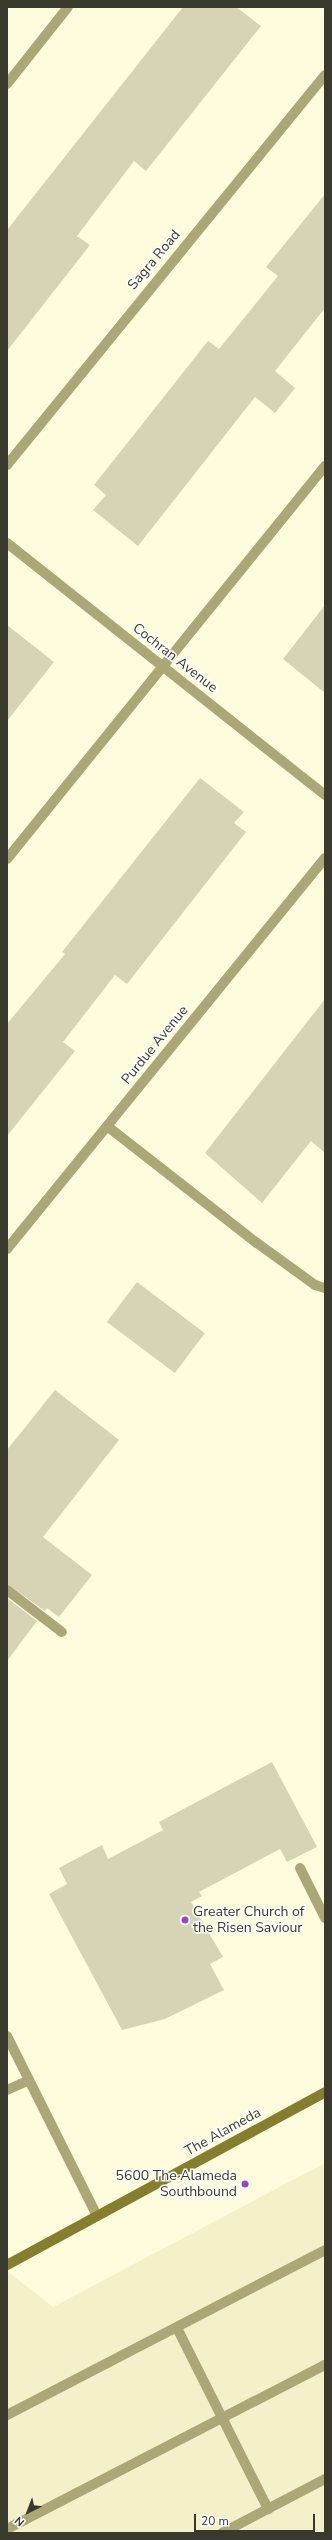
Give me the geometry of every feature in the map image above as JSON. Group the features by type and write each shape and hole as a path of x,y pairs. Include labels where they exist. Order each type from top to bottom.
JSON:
{"main road":[{"name":"The Alameda","path":"7,2265 325,2092"}],"street":[{"path":"7,84 68,7"},
{"name":"Sagra Road","path":"7,465 325,75"},
{"path":"7,859 325,466"},
{"name":"Cochran Avenue","path":"7,542 325,795"},
{"name":"Purdue Avenue","path":"7,1249 325,858"},
{"path":"107,1126 257,1243 315,1285 325,1288"},
{"path":"7,1590 62,1632"},
{"path":"300,1868 325,1918"},
{"path":"7,2036 97,2216"},
{"path":"7,2090 29,2080"},
{"path":"7,2415 325,2250"},
{"path":"177,2328 268,2509"},
{"path":"7,2530 325,2365"},
{"path":"222,2533 325,2479"}],"shaded area":[{"path":"325,2163 325,2533 7,2533 7,2271 53,2307"}],"building":[{"path":"183,7 236,7 261,26 146,171 134,161 77,236 90,245 7,351 7,230"},
{"path":"325,194 325,308 275,371 295,388 275,413 255,397 138,546 93,510 106,495 94,485 208,341 219,349 278,276 266,267"},
{"path":"325,605 325,693 283,659"},
{"path":"7,625 54,662 7,721"},
{"path":"200,778 244,812 234,823 246,832 127,984 115,975 63,1042 75,1051 7,1136 7,1024 65,954 62,952"},
{"path":"325,999 325,1153 311,1141 262,1203 205,1153"},
{"path":"137,1282 205,1333 175,1373 107,1322"},
{"path":"55,1390 119,1440 43,1537 92,1575 59,1617 47,1608 45,1611 7,1584 7,1450"},
{"path":"7,1598 37,1621 7,1661"},
{"path":"272,1762 317,1847 287,1862 280,1849 199,1892 202,1896 191,1902 223,1957 210,1964 224,1990 165,2019 122,2030 49,1894 67,1884 59,1868 102,1845 108,1859 163,1830 159,1822"}],"place":[{"name":"Greater Church of the Risen Saviour","path":"185,1920"},
{"name":"5600 The Alameda Southbound","path":"245,2184"}]}
